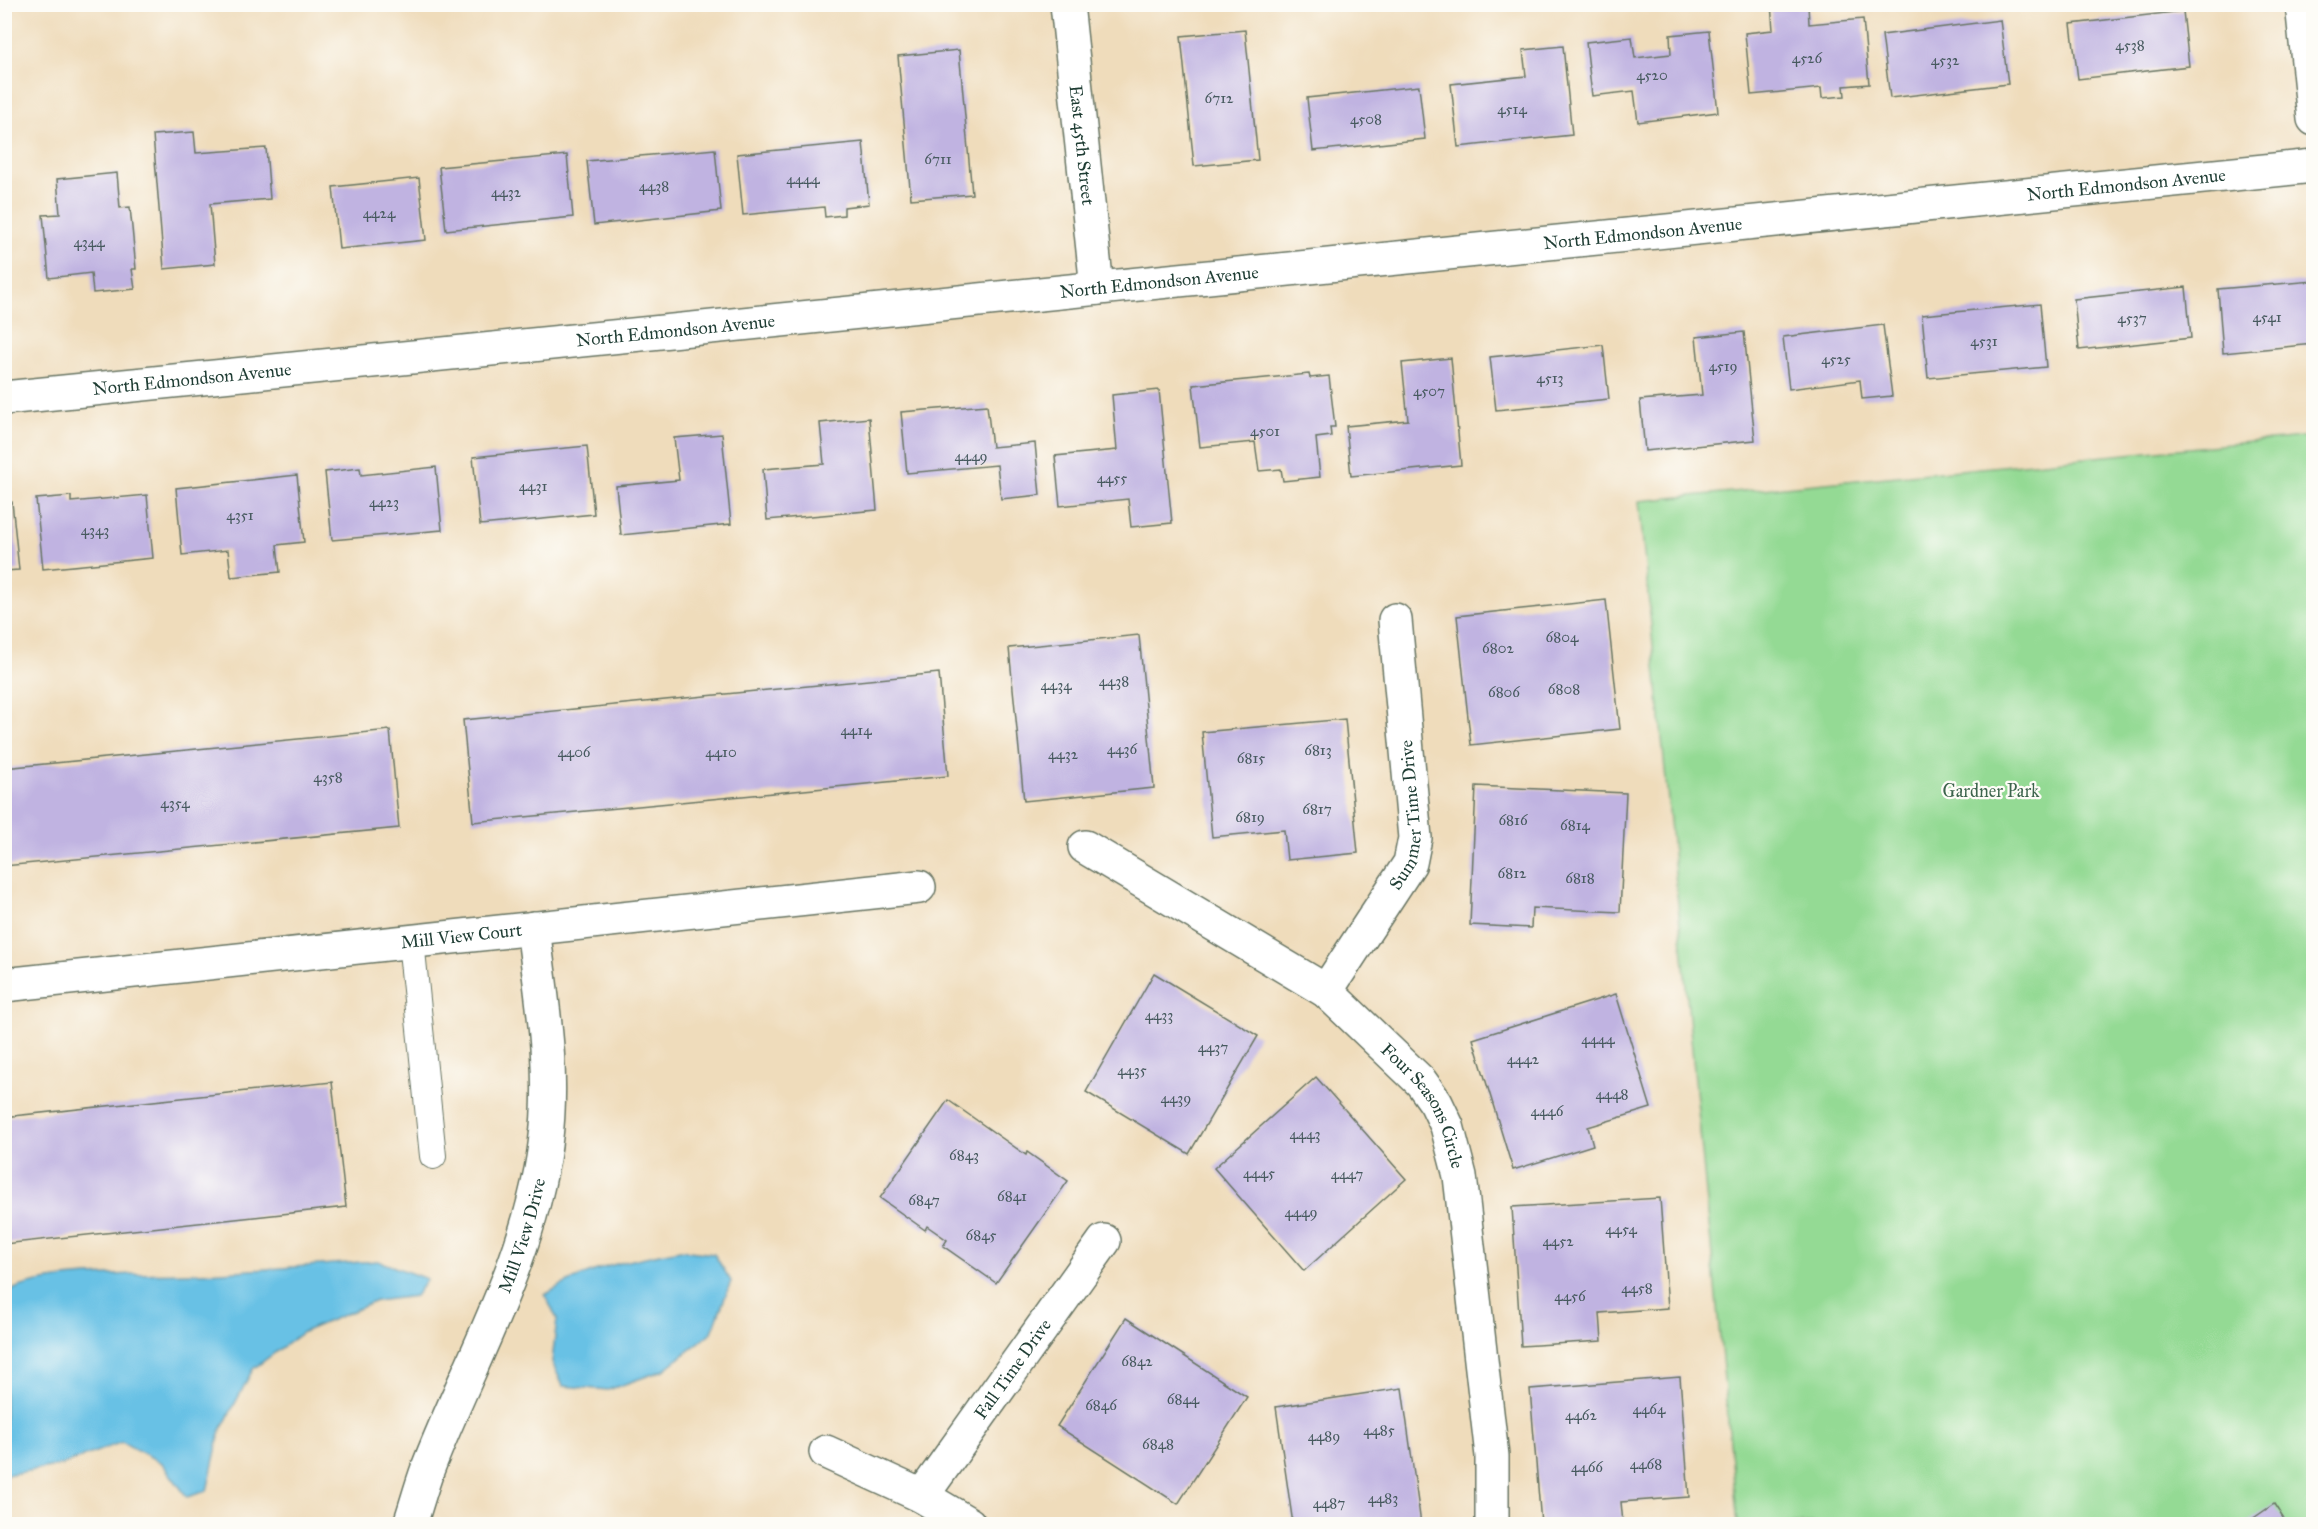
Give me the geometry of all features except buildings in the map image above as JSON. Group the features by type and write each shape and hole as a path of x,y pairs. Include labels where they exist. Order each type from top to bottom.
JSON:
{"street":[{"name":"East 45th Street","path":"1067,4 1097,288"},
{"path":"2302,4 2313,119"},
{"name":"North Edmondson Avenue","path":"4,398 2313,166"},
{"name":"Summer Time Drive","path":"1326,991 1410,863 1415,838 1395,620"},
{"name":"Four Seasons Circle","path":"1085,847 1326,991 1421,1082 1436,1103 1447,1126 1460,1176 1492,1456 1492,1524"},
{"name":"Mill View Court","path":"4,985 919,887"},
{"name":"Mill View Drive","path":"410,1524 428,1469 508,1282 539,1185 549,1103 548,1042 532,928"},
{"name":"Fall Time Drive","path":"922,1496 1104,1241"},
{"path":"826,1452 922,1496 969,1524"}],"lane":[{"path":"411,941 433,1156"}],"green space":[{"name":"Gardner Park","path":"2313,436 2313,1524 1738,1524 1639,501"}],"water":[{"path":"680,1250 714,1254 731,1281 712,1332 664,1370 608,1390 563,1386 552,1362 557,1319 545,1295 593,1271"},
{"path":"378,1261 427,1279 415,1296 376,1301 303,1332 253,1369 220,1432 207,1491 187,1497 162,1463 122,1442 61,1465 5,1475 4,1295 20,1287 74,1277 222,1272"}]}
